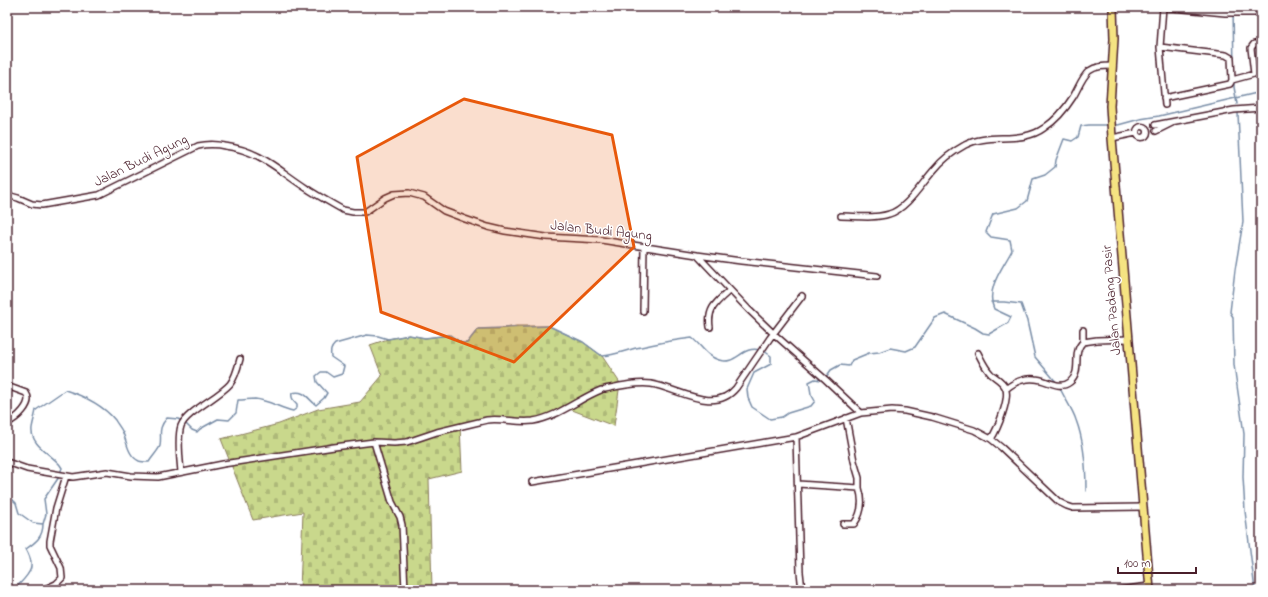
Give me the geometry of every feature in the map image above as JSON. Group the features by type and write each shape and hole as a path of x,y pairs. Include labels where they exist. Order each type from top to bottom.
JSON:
{"highway":[{"name":"Jalan Padang Pasir","path":"1113,7 1114,32 1110,117 1149,588"}],"street":[{"path":"1164,105 1160,47 1163,7 1200,12 1261,13"},
{"path":"1255,73 1251,48 1254,44 1261,44"},
{"path":"1160,47 1229,56 1231,58 1234,79"},
{"path":"840,216 879,216 894,212 911,197 935,168 964,145 986,140 1023,136 1040,131 1046,127 1067,105 1090,71 1096,67 1112,66"},
{"path":"1164,98 1228,84 1234,79 1261,72"},
{"path":"1136,133 1138,127 1234,110 1261,108"},
{"path":"1112,135 1136,133 1141,137 1176,120"},
{"path":"1144,127 1146,129 1146,134"},
{"name":"Jalan Budi Agung","path":"7,195 37,205 95,196 198,146 209,144 222,145 236,147 262,157 306,188 343,210 365,212 394,194 409,193 424,197 444,211 488,227 526,235 601,240 741,262 877,276"},
{"path":"643,311 644,246"},
{"path":"697,255 774,334 861,413"},
{"path":"710,327 709,317 713,306 730,290"},
{"path":"7,462 27,469 77,477 107,472 150,478 334,447 374,442 407,442 437,432 487,420 531,421 545,418 603,389 630,385 649,384 667,387 696,397 713,400 721,399 732,393 802,296"},
{"path":"1006,389 1015,383 1029,379 1040,379 1059,385 1069,383 1075,376 1077,370 1077,350 1083,342 1083,330"},
{"path":"1083,342 1129,339"},
{"path":"978,353 987,370 1003,384 1006,389 1000,422 991,440"},
{"path":"181,472 181,426 185,420 226,389 231,383 240,359"},
{"path":"7,386 26,393 28,401 23,410 7,423"},
{"path":"532,482 796,437 861,413 892,410 905,411 974,430 1002,448 1062,504 1073,508 1143,507"},
{"path":"843,524 854,524 862,499 846,418"},
{"path":"796,437 800,572 802,590"},
{"path":"374,442 392,502 402,524 405,590"},
{"path":"43,590 58,582 62,576 61,568 50,545 50,541 64,475"},
{"path":"798,484 859,488"},
{"path":"1119,590 1149,588"}],"highlighted area":[{"path":"464,99 612,135 634,247 514,362 381,312 357,157"}],"green space":[{"path":"516,326 549,326 583,342 602,356 620,383 614,426 567,408 537,423 503,417 460,425 462,471 429,479 432,590 300,590 303,512 253,520 221,439 279,424 318,409 360,402 382,376 370,345 388,339 409,335 425,338 450,335 462,343 467,343 478,329 500,329"}],"waterway":[{"path":"1233,7 1234,74"},
{"path":"1234,80 1237,104"},
{"path":"1113,125 1159,116 1261,92"},
{"path":"1238,113 1243,222 1230,312 1233,317 1234,365 1244,434 1243,477 1245,511 1255,590"},
{"path":"826,377 831,370 840,365 849,366 852,360 869,353 879,352 890,348 906,351 915,347 935,318 945,314 983,333 989,334 1008,323 1011,317 994,309 992,294 996,279 1012,250 1010,240 991,237 986,232 993,214 1018,208 1027,201 1033,179 1045,175 1055,167 1064,139 1072,141 1078,137 1081,126 1109,125"},
{"path":"991,302 1021,304 1027,321 1035,357 1057,383"},
{"path":"185,423 192,430 197,432 218,419 229,420 236,413 238,400 255,399 269,402 293,411 297,408 297,404 293,399 292,393 296,392 306,395 316,405 327,393 317,382 316,376 321,372 326,372 333,377 342,374 344,366 331,357 331,351 335,344 367,335 388,339 409,335 425,338 450,335 462,343 467,343 478,329 549,326 583,342 602,356 692,338 708,354 719,360 730,360 748,350 760,350"},
{"path":"764,351 771,356 771,364 754,373 747,389 748,398 752,407 770,419 782,417 788,413 811,406 815,401 811,394 809,382 815,379 823,379"},
{"path":"1059,386 1079,428 1084,455 1086,491"},
{"path":"60,473 62,468 34,439 32,428 36,410 65,390 92,401 110,414 122,431 132,456 140,461 149,462 158,450 160,446 162,425 167,418 182,421"},
{"path":"43,524 46,514 44,499 59,477"},
{"path":"7,494 16,503 19,513 33,523 43,524 43,529 38,539 26,549 31,562 29,572 14,590"}]}
